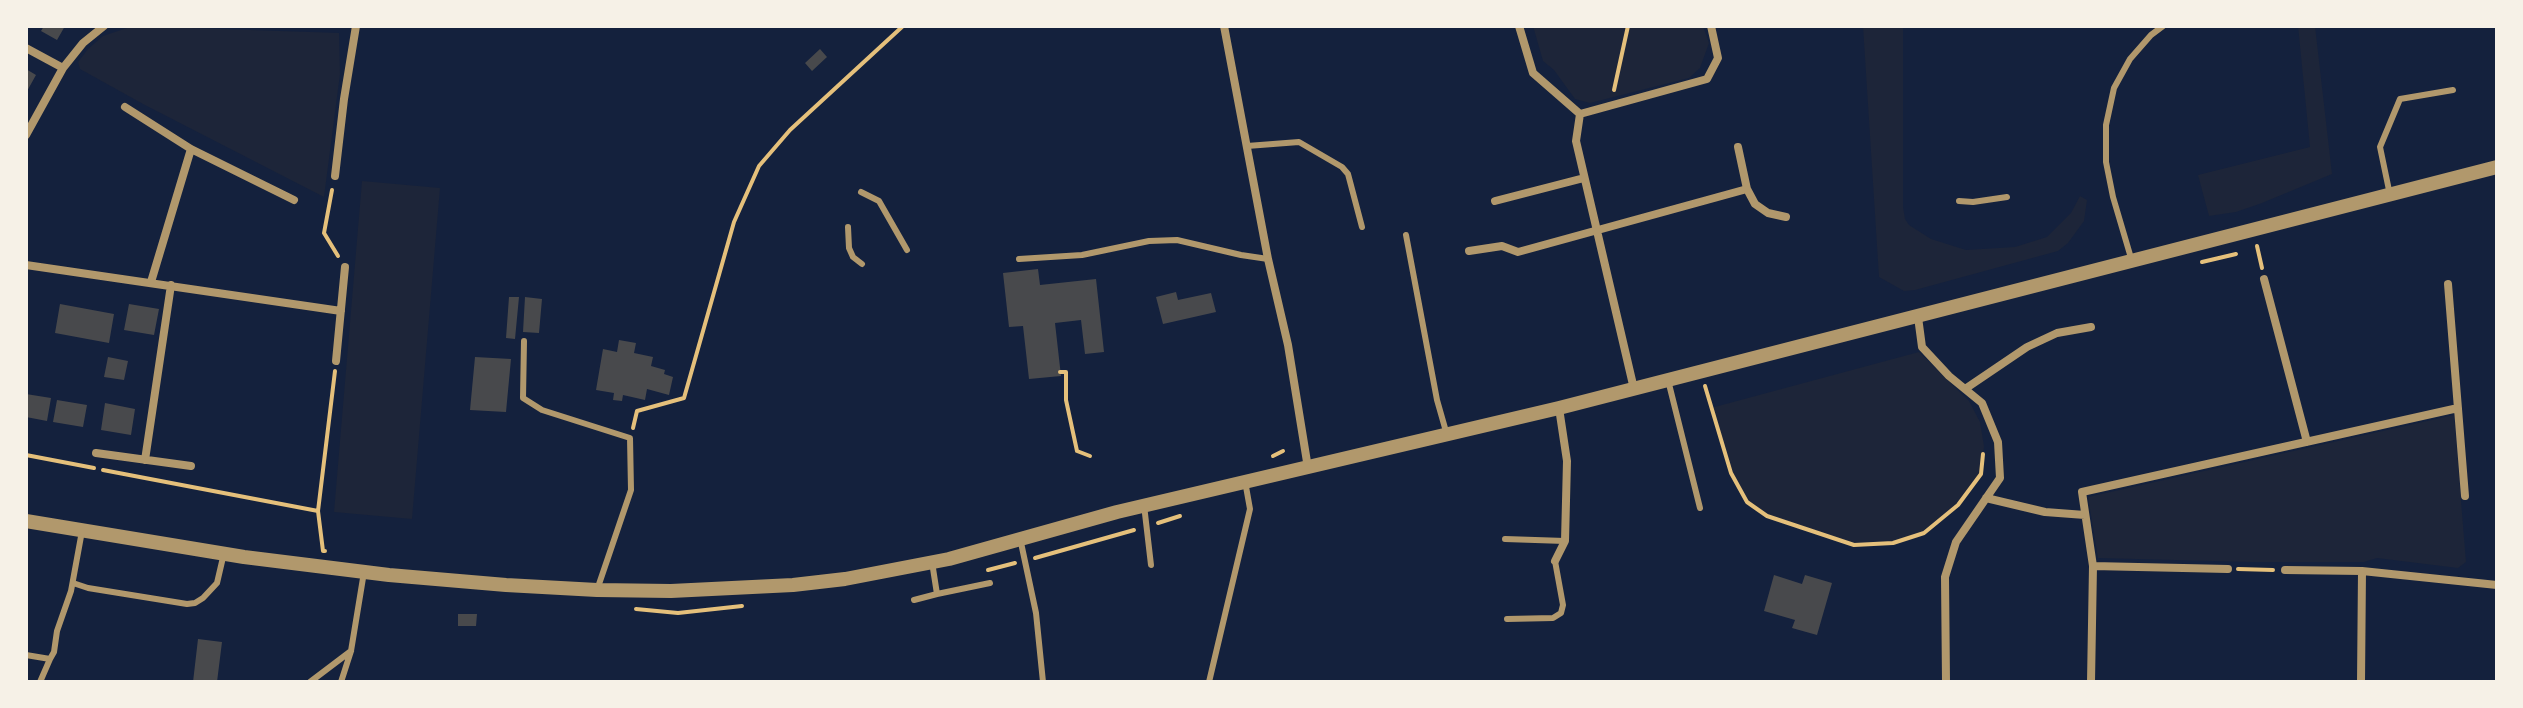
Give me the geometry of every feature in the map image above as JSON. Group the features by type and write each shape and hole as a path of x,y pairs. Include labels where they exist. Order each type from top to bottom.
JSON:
{"street":[{"path":"26,135 63,68 83,43 104,26"},
{"path":"335,176 356,26"},
{"path":"1224,26 1268,259 1288,345 1308,468"},
{"path":"1519,26 1533,73 1580,114"},
{"path":"1580,114 1707,79 1718,58 1711,26"},
{"path":"26,48 63,68"},
{"path":"125,107 191,149 294,200"},
{"path":"1580,114 1576,141 1634,389"},
{"path":"1738,147 1747,189 1755,204 1768,213 1786,217"},
{"path":"151,282 191,149"},
{"path":"26,521 364,572 597,590 671,591 793,585 845,579 932,562 1144,505 1634,389 1669,388 1918,317 2497,167"},
{"path":"1495,201 1584,178"},
{"path":"1469,251 1502,246 1518,252 1747,189"},
{"path":"26,265 341,311"},
{"path":"336,361 345,267"},
{"path":"2264,279 2307,442"},
{"path":"2448,284 2465,496"},
{"path":"145,460 171,285"},
{"path":"1918,317 1922,347 1982,403 1998,442 2000,478 1956,542 1945,577 1946,682"},
{"path":"1965,389 2027,347 2057,333 2091,327"},
{"path":"1555,561 1565,541 1567,461 1559,408"},
{"path":"2091,682 2093,566 2082,492 2458,408"},
{"path":"96,453 191,466"},
{"path":"1986,498 2045,512 2085,515"},
{"path":"2093,566 2228,569"},
{"path":"2285,570 2362,571 2497,585"},
{"path":"2361,682 2362,571"}],"lane":[{"path":"2132,262 2108,174 2106,125 2114,88 2130,59 2163,26"},
{"path":"2390,195 2380,147 2400,99 2453,90"},
{"path":"1247,146 1299,142 1342,167 1348,174 1362,227"},
{"path":"861,192 879,201 907,250"},
{"path":"1959,201 2007,197"},
{"path":"848,227 849,248 853,257 862,264"},
{"path":"1406,235 1437,400 1447,435"},
{"path":"1019,259 1082,255 1149,241 1177,240 1268,259"},
{"path":"524,341 523,398 542,410 630,438 631,490 597,590"},
{"path":"1669,388 1700,508"},
{"path":"1209,682 1250,509 1245,481"},
{"path":"1144,505 1151,565"},
{"path":"40,682 73,583 82,531"},
{"path":"1020,538 1036,613 1043,682"},
{"path":"1505,539 1565,541"},
{"path":"73,583 173,602 195,603 217,583 224,553"},
{"path":"1507,619 1553,618 1561,613 1563,605 1555,561"},
{"path":"932,562 937,594"},
{"path":"341,682 351,651 364,572"},
{"path":"914,600 990,583"},
{"path":"310,682 351,651"},
{"path":"26,655 50,659"}],"path":[{"path":"630,438 637,411 684,398 734,222 759,166 790,130 903,26"},
{"path":"1612,103 1628,26"},
{"path":"335,176 324,233 345,267"},
{"path":"2253,230 2264,279"},
{"path":"336,361 318,511 323,551 339,553"},
{"path":"1060,372 1066,372 1066,400 1077,451 1090,456"},
{"path":"1669,388 1705,386 1731,473 1747,502 1767,516 1854,545 1893,543 1924,533 1958,505 1981,474 1984,446"},
{"path":"1264,461 1283,451"},
{"path":"26,455 318,511"},
{"path":"980,571 1190,514"},
{"path":"2228,569 2285,570"},
{"path":"631,609 678,613 755,605"}],"shaded area":[{"path":"133,26 339,33 340,74 324,197 80,69 78,62 103,36"},
{"path":"1533,26 1703,26 1709,43 1700,68 1689,78 1590,103 1575,99 1554,70 1543,61"},
{"path":"1863,26 1903,26 1903,207 1909,225 1931,239 1966,250 2015,247 2047,237 2071,213 2080,196 2087,200 2084,221 2068,243 2058,251 1915,290 1904,291 1879,277"},
{"path":"2298,26 2315,26 2332,174 2236,212 2209,216 2198,175 2310,147"},
{"path":"362,181 440,188 412,519 334,512"},
{"path":"1919,352 1969,401 1980,422 1984,446 1981,474 1958,505 1924,533 1893,543 1854,545 1767,516 1747,502 1731,473 1711,408"},
{"path":"2454,415 2466,562 2458,568 2377,558 2364,562 2250,562 2098,558 2088,497"}],"building":[{"path":"44,26 65,26 57,40 41,31"},
{"path":"820,49 827,57 812,71 805,63"},
{"path":"26,69 36,75 26,93"},
{"path":"1038,269 1040,285 1096,279 1104,352 1085,354 1081,320 1055,323 1061,376 1029,379 1023,326 1009,327 1003,273"},
{"path":"1176,292 1178,300 1211,293 1216,312 1163,324 1156,297"},
{"path":"509,297 519,297 515,339 506,338"},
{"path":"525,297 542,299 539,333 523,332"},
{"path":"60,304 114,314 109,343 55,333"},
{"path":"129,304 159,309 154,335 124,330"},
{"path":"619,340 636,343 634,353 653,357 651,366 665,370 664,374 673,377 669,395 647,389 645,400 623,395 622,401 613,400 614,393 596,390 603,349 617,352"},
{"path":"108,357 128,361 124,380 104,377"},
{"path":"475,357 511,359 506,412 470,410"},
{"path":"26,394 51,398 47,421 26,417"},
{"path":"57,400 87,405 83,427 53,422"},
{"path":"105,403 135,409 131,435 101,430"},
{"path":"1774,575 1802,584 1805,575 1832,583 1817,635 1792,628 1795,620 1764,611"},
{"path":"458,614 477,614 476,626 458,626"},
{"path":"198,639 222,642 217,682 193,682"}]}
